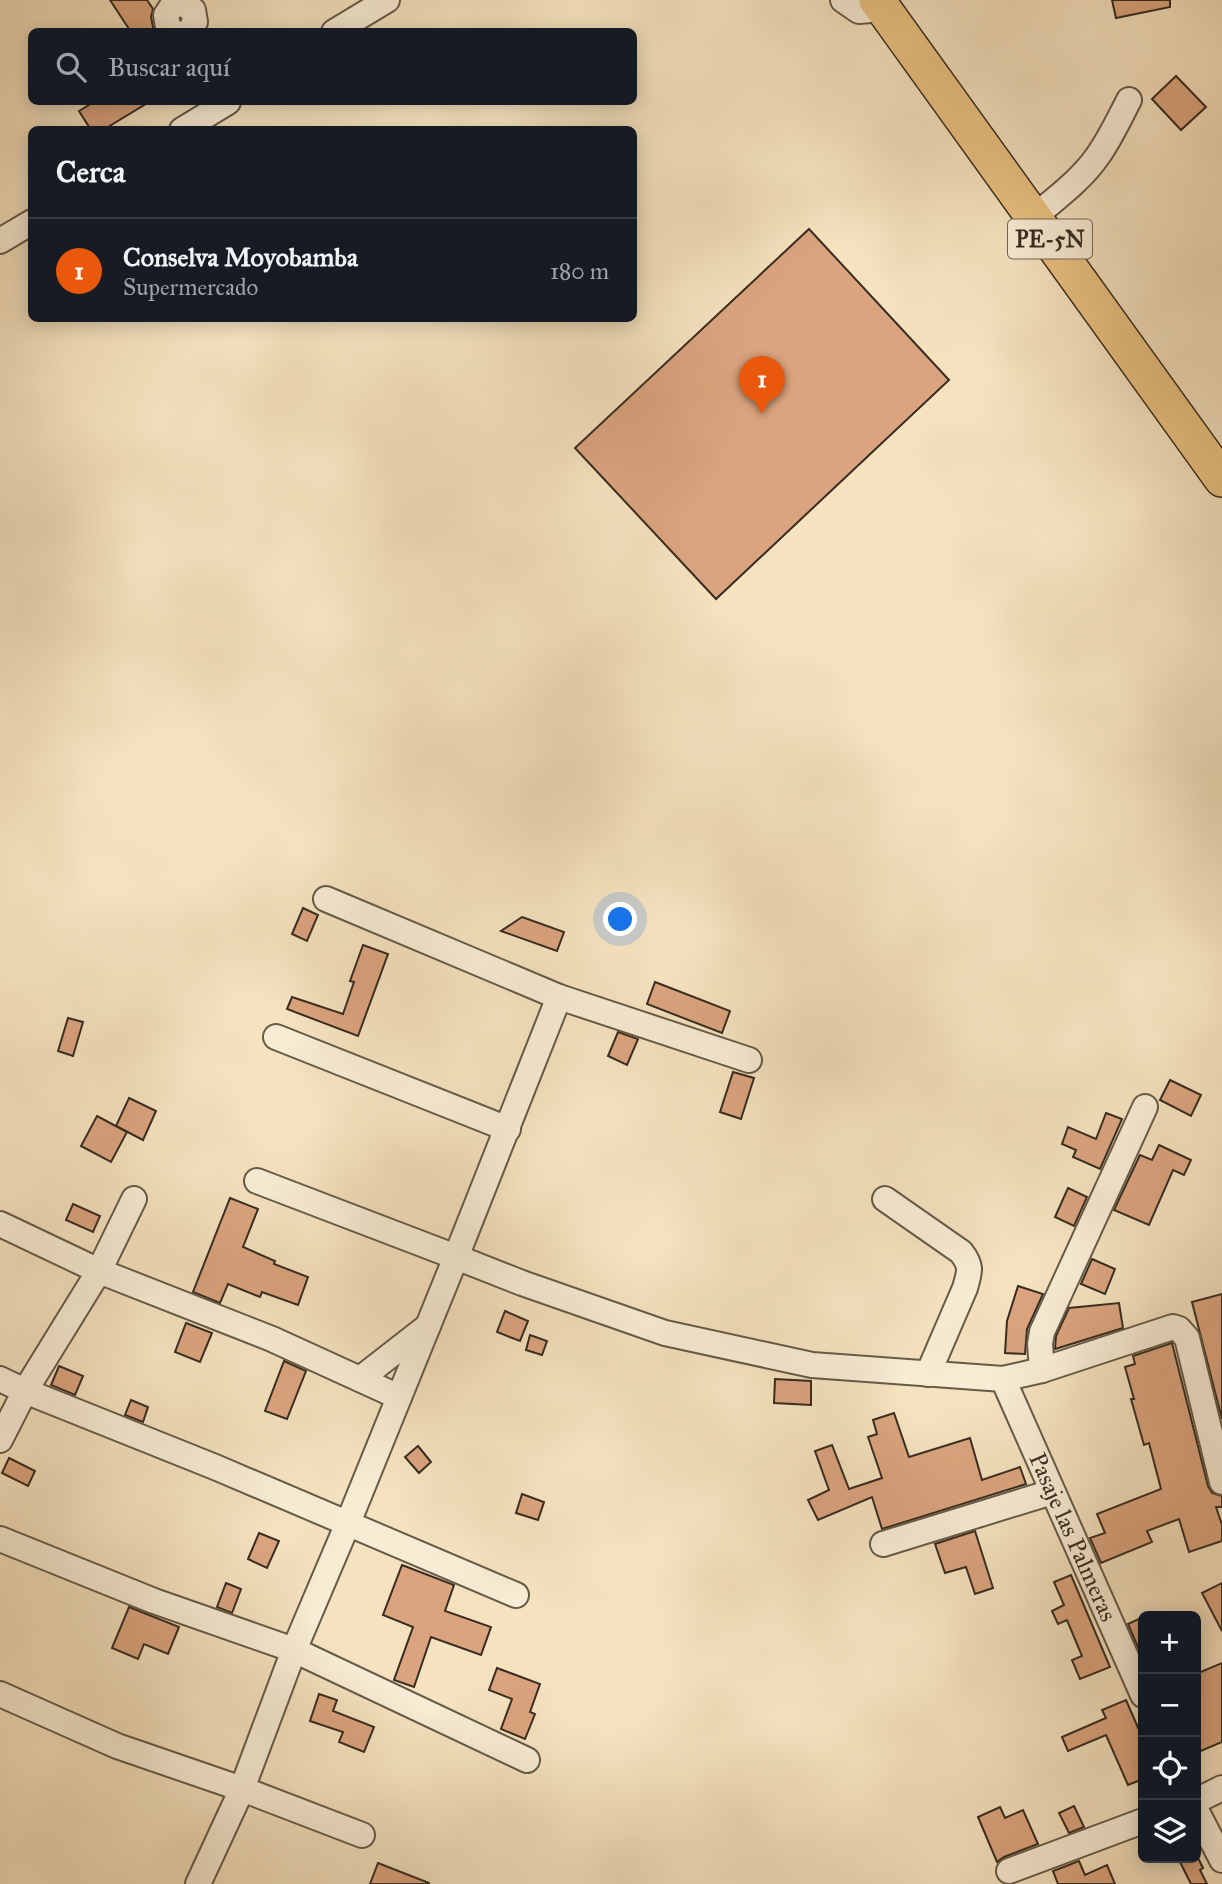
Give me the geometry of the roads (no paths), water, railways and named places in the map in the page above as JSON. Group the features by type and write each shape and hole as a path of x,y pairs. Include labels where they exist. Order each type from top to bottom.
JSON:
{"highway":[{"name":"PE-5N","path":"880,5 1222,479"}],"street":[{"path":"341,28 387,0"},
{"path":"843,0 859,11 880,5"},
{"path":"169,28 166,15 172,6 183,4 197,14"},
{"path":"1034,217 1081,177 1097,158 1129,100"},
{"path":"189,126 223,105"},
{"path":"0,242 28,224"},
{"path":"326,899 559,997 748,1060"},
{"path":"198,1884 243,1789 294,1650 508,1129 559,997"},
{"path":"276,1037 508,1129"},
{"path":"1042,1370 1042,1332 1145,1107"},
{"path":"257,1181 522,1283 666,1333 812,1366 1003,1379 1042,1370 1173,1327 1180,1329 1187,1338 1222,1482"},
{"path":"0,1440 25,1391 99,1271 134,1199"},
{"path":"885,1199 961,1252 969,1262 970,1273 965,1288 928,1374"},
{"path":"0,1224 99,1271 272,1339 399,1397"},
{"path":"360,1379 428,1325"},
{"path":"0,1379 516,1595"},
{"name":"Pasaje las Palmeras","path":"1003,1379 1138,1684"},
{"path":"883,1544 1052,1492"},
{"path":"0,1539 154,1601 294,1650 527,1760"},
{"path":"0,1694 117,1746 243,1789 362,1835"},
{"path":"1198,1800 1222,1788"},
{"path":"1201,1820 1222,1860"},
{"path":"1009,1871 1138,1823"}],"place":[{"name":"Conselva Moyobamba","path":"762,414"}]}
